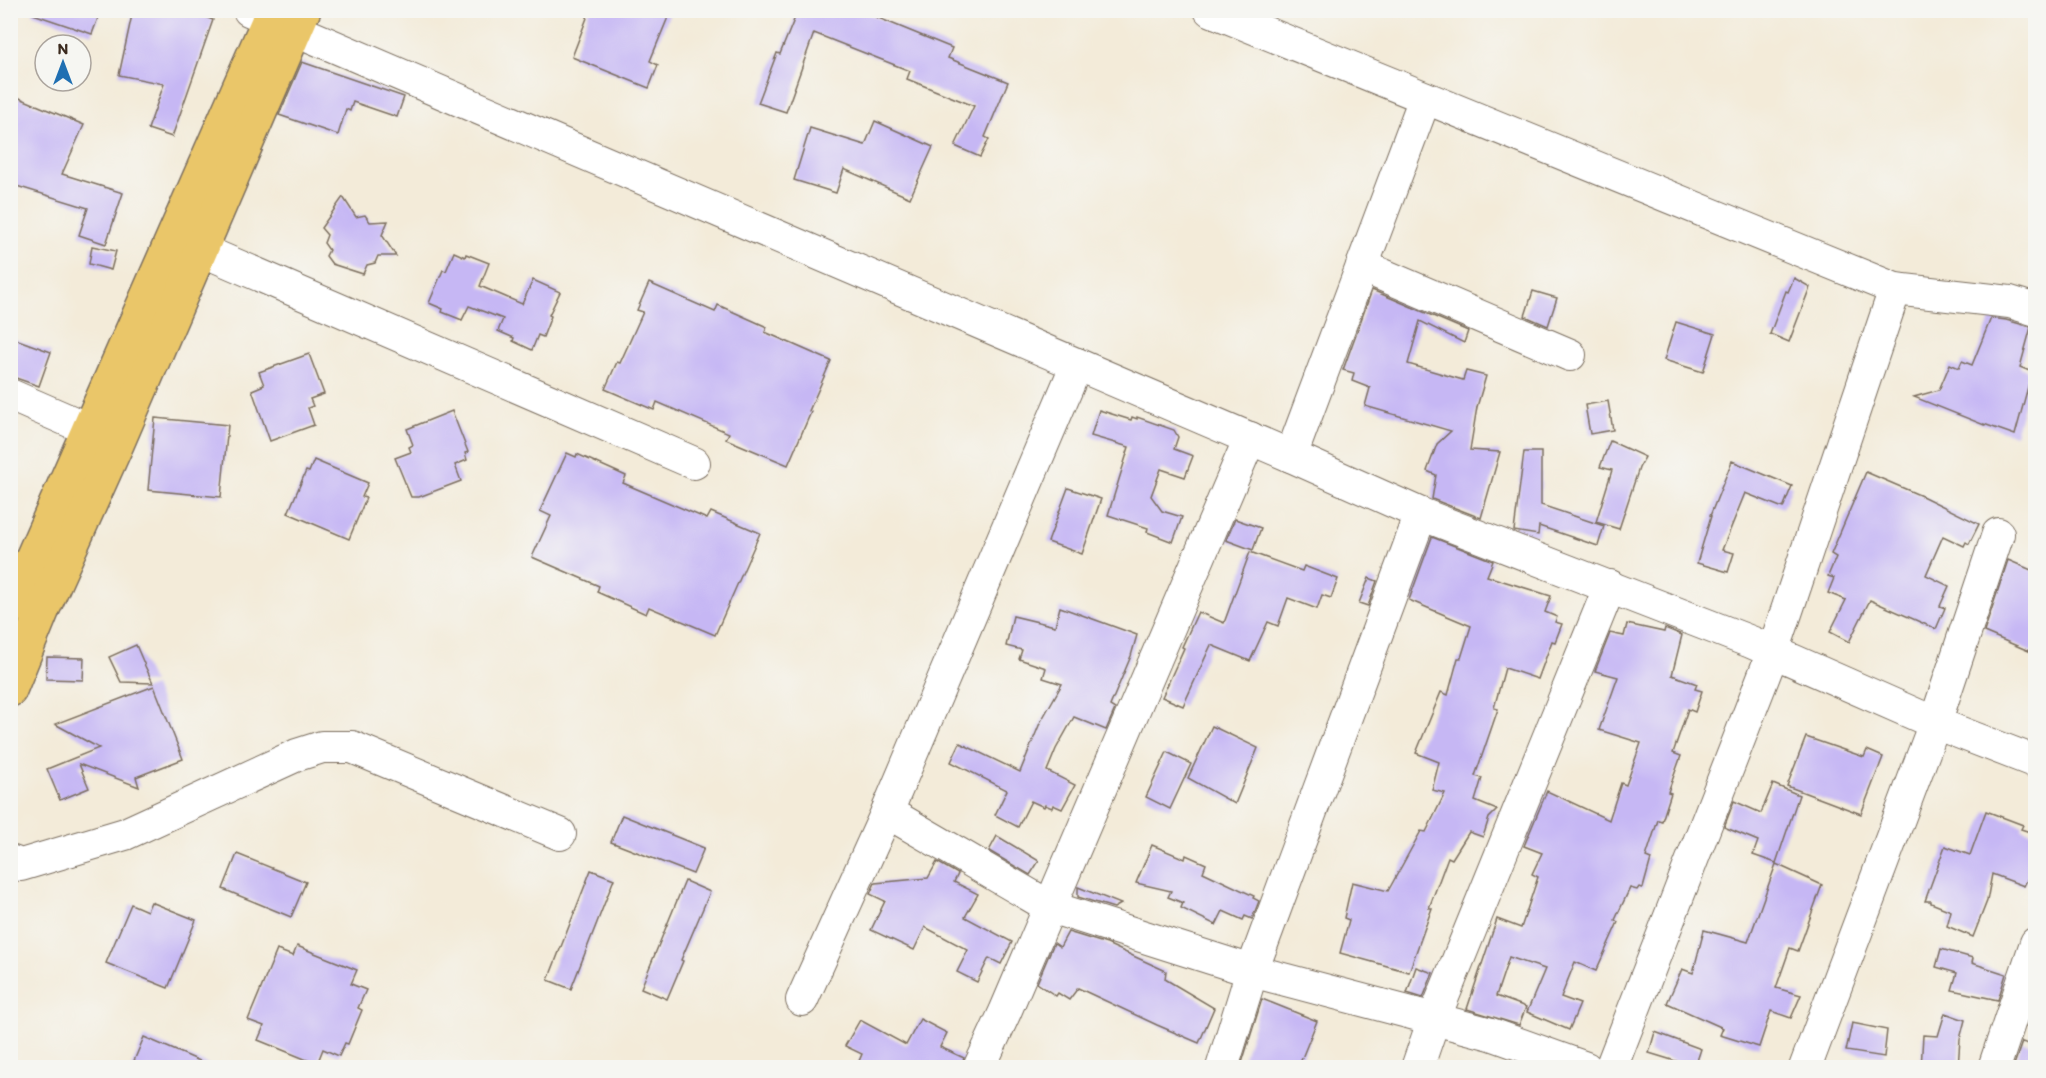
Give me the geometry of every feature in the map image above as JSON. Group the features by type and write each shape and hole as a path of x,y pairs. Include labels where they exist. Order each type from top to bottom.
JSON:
{"main road":[{"path":"10,690 43,609 201,250 278,17"},
{"path":"12,600 88,429 278,17"}],"street":[{"path":"1210,10 1895,289 2010,302 2036,310"},
{"path":"278,17 1421,514 1610,586 1773,652 1935,723 2036,762"},
{"path":"1291,456 1425,98"},
{"path":"201,250 694,463"},
{"path":"1362,266 1570,355"},
{"path":"1611,1068 1773,652 1895,289"},
{"path":"802,1000 887,812 1077,364"},
{"path":"10,395 118,442"},
{"path":"979,1068 1250,438"},
{"path":"1222,1068 1252,970 1421,514"},
{"path":"1805,1068 1935,723 1998,534"},
{"path":"1417,1068 1434,1019 1610,586"},
{"path":"10,861 21,865 125,834 297,755 322,747 352,747 560,834"},
{"path":"887,812 1050,907 1252,970 1491,1034 1586,1068"},
{"path":"1994,1068 2036,943"}],"building":[{"path":"33,10 101,10 92,33 33,14"},
{"path":"133,10 187,10 213,20 172,137 148,129 164,84 119,75"},
{"path":"590,10 671,10 650,61 658,65 649,88 572,57"},
{"path":"798,10 859,10 952,48 948,58 1008,82 985,137 989,139 980,157 955,146 974,106 907,79 910,71 814,33 786,112 758,103 777,53 780,54"},
{"path":"302,62 404,97 397,117 353,102 350,111 346,109 338,135 279,115"},
{"path":"10,94 84,125 62,174 123,193 106,244 79,235 88,208 10,184"},
{"path":"875,121 933,147 910,198 844,169 836,193 794,180 810,128 865,145"},
{"path":"343,197 356,217 365,215 370,222 388,221 382,235 396,256 378,256 375,263 367,265 363,274 332,264 326,256 329,250 324,243 327,235 321,228"},
{"path":"92,246 116,251 111,270 89,264"},
{"path":"454,252 489,263 480,286 522,304 533,280 560,292 549,315 551,316 543,337 538,335 532,350 498,331 503,319 469,306 462,320 442,312 443,309 429,303 443,270 446,271"},
{"path":"1794,278 1810,287 1789,342 1770,334 1786,291 1788,292"},
{"path":"649,283 715,312 718,305 767,327 765,332 831,361 788,465 726,439 729,433 657,402 654,410 605,389 617,362 620,363 643,312 637,310"},
{"path":"1372,290 1468,331 1464,343 1420,321 1408,364 1463,380 1466,371 1486,376 1477,407 1470,450 1500,452 1481,518 1432,499 1436,475 1427,471 1437,444 1451,431 1365,406 1370,388 1352,381 1354,373 1343,370"},
{"path":"1533,291 1557,298 1548,326 1525,316"},
{"path":"1991,318 2031,327 2020,367 2032,372 2015,435 1914,397 1939,390 1950,364 1959,368 1962,361 1972,365"},
{"path":"1676,322 1715,334 1703,372 1664,360"},
{"path":"10,337 51,352 39,386 10,376"},
{"path":"309,354 324,394 310,399 313,406 308,408 314,425 270,441 252,390 264,385 259,372"},
{"path":"1608,401 1613,430 1590,434 1585,405"},
{"path":"1099,410 1131,420 1132,417 1137,419 1137,417 1174,430 1178,437 1174,449 1193,456 1185,477 1161,469 1151,496 1162,511 1182,517 1173,542 1147,532 1148,528 1108,515 1129,447 1091,436"},
{"path":"452,411 468,452 465,453 467,460 455,465 461,481 419,497 411,497 395,458 411,452 409,447 413,445 407,429"},
{"path":"155,418 228,425 221,497 148,490"},
{"path":"1610,441 1645,457 1639,468 1619,529 1596,522 1612,470 1600,467"},
{"path":"1524,452 1541,452 1541,505 1604,526 1598,546 1539,526 1538,535 1514,531"},
{"path":"567,453 576,457 577,454 626,476 623,483 707,519 711,512 760,533 715,635 649,607 646,614 597,592 599,586 532,557 551,516 540,511"},
{"path":"314,460 368,483 362,497 366,498 349,539 288,513 306,471 309,472"},
{"path":"1732,461 1792,486 1783,508 1745,493 1722,550 1734,553 1728,572 1697,563 1710,516"},
{"path":"1866,472 1979,524 1969,544 1966,542 1964,546 1943,536 1926,575 1949,586 1940,606 1945,608 1936,629 1870,600 1849,642 1830,632 1846,600 1828,593 1834,578 1828,576 1836,557 1831,554"},
{"path":"1068,488 1101,499 1082,554 1048,542"},
{"path":"1235,519 1261,528 1253,550 1226,540"},
{"path":"1432,537 1493,561 1487,576 1551,596 1545,612 1557,617 1555,622 1562,624 1555,642 1552,641 1538,679 1505,668 1494,708 1498,709 1475,776 1482,778 1475,801 1497,810 1489,818 1483,837 1469,832 1452,859 1448,857 1409,972 1340,953 1349,920 1344,918 1352,882 1388,891 1421,831 1426,832 1445,793 1432,790 1439,762 1416,753 1441,692 1448,695 1458,658 1461,658 1471,626 1409,600"},
{"path":"1250,552 1302,571 1304,566 1338,579 1331,598 1322,595 1317,609 1288,598 1278,626 1268,622 1250,661 1211,645 1183,706 1162,697 1198,612 1224,623"},
{"path":"2008,560 2036,572 2036,654 1984,632"},
{"path":"1369,578 1377,581 1368,606 1359,603"},
{"path":"1060,607 1137,635 1131,656 1110,706 1115,709 1106,730 1074,717 1056,749 1047,771 1075,785 1062,809 1053,805 1052,808 1045,805 1044,807 1031,801 1018,827 995,815 1007,790 951,762 960,743 1020,772 1040,723 1062,684 1043,678 1046,668 1019,659 1022,650 1006,646 1013,616 1055,626"},
{"path":"1627,624 1664,632 1665,628 1682,635 1672,675 1697,684 1695,689 1702,691 1695,712 1688,709 1673,753 1681,756 1668,792 1671,793 1662,821 1658,820 1646,857 1651,859 1643,888 1639,887 1637,890 1630,888 1596,971 1575,962 1561,997 1580,1004 1569,1030 1527,1012 1545,969 1509,957 1496,996 1526,1007 1519,1025 1467,1009 1497,919 1521,928 1538,877 1532,874 1542,853 1524,846 1547,791 1609,820 1621,783 1626,785 1641,743 1599,730 1618,677 1595,671 1610,633 1624,636"},
{"path":"136,645 153,683 121,682 109,657"},
{"path":"47,657 84,658 83,680 46,679"},
{"path":"154,686 183,759 136,777 139,787 79,764 89,788 60,800 47,769 99,748 55,724"},
{"path":"1212,726 1258,748 1235,804 1188,778"},
{"path":"1806,737 1864,757 1867,750 1883,757 1861,814 1787,786"},
{"path":"1167,752 1191,764 1170,809 1146,797"},
{"path":"1773,784 1799,795 1776,863 1753,855 1758,841 1724,827 1734,801 1761,813"},
{"path":"1986,811 2023,825 2021,829 2036,834 2036,862 2024,886 1992,874 1987,901 1973,937 1947,926 1951,911 1931,901 1925,901 1945,846 1970,855"},
{"path":"622,815 704,848 693,874 611,842"},
{"path":"997,836 1039,861 1030,875 989,851"},
{"path":"1152,845 1185,859 1186,855 1206,864 1203,872 1254,896 1253,898 1259,901 1252,919 1245,916 1243,920 1223,911 1216,925 1181,908 1183,903 1168,897 1171,891 1136,883"},
{"path":"237,854 306,882 291,917 223,889"},
{"path":"937,862 958,874 954,882 978,894 965,917 1012,942 1001,964 989,958 977,982 957,972 968,950 925,927 914,950 871,930 885,901 870,894 875,883 928,878"},
{"path":"1776,864 1822,885 1798,951 1790,948 1776,988 1801,995 1791,1018 1771,1011 1759,1047 1720,1035 1723,1028 1667,1003 1682,969 1693,973 1704,930 1748,942"},
{"path":"591,870 614,879 571,989 548,980"},
{"path":"685,881 710,892 667,999 641,988"},
{"path":"1078,887 1121,904 1114,908 1078,897"},
{"path":"151,902 196,920 168,988 106,963 131,904 147,911"},
{"path":"1068,932 1107,944 1166,971 1165,979 1214,1008 1199,1043 1078,988 1069,1000 1058,993 1056,996 1037,983 1054,943 1060,947"},
{"path":"297,946 357,970 351,984 366,990 358,1008 362,1010 348,1044 345,1043 339,1056 323,1049 317,1064 258,1040 264,1026 248,1020 277,950 293,956"},
{"path":"1941,949 1973,958 1972,963 2006,974 1998,1000 1952,990 1957,973 1936,967"},
{"path":"1416,967 1433,973 1423,998 1407,993"},
{"path":"1262,999 1317,1021 1298,1068 1241,1066"},
{"path":"1945,1013 1965,1020 1960,1039 1958,1068 1921,1068 1923,1035 1938,1036"},
{"path":"920,1019 947,1033 940,1047 964,1058 961,1068 856,1068 862,1054 845,1046 860,1020 906,1045"},
{"path":"1852,1023 1887,1030 1884,1057 1846,1051"},
{"path":"1655,1032 1701,1049 1695,1067 1649,1053"},
{"path":"144,1037 216,1068 131,1068"},
{"path":"2022,1042 2036,1046 2036,1068 2013,1068"}]}
